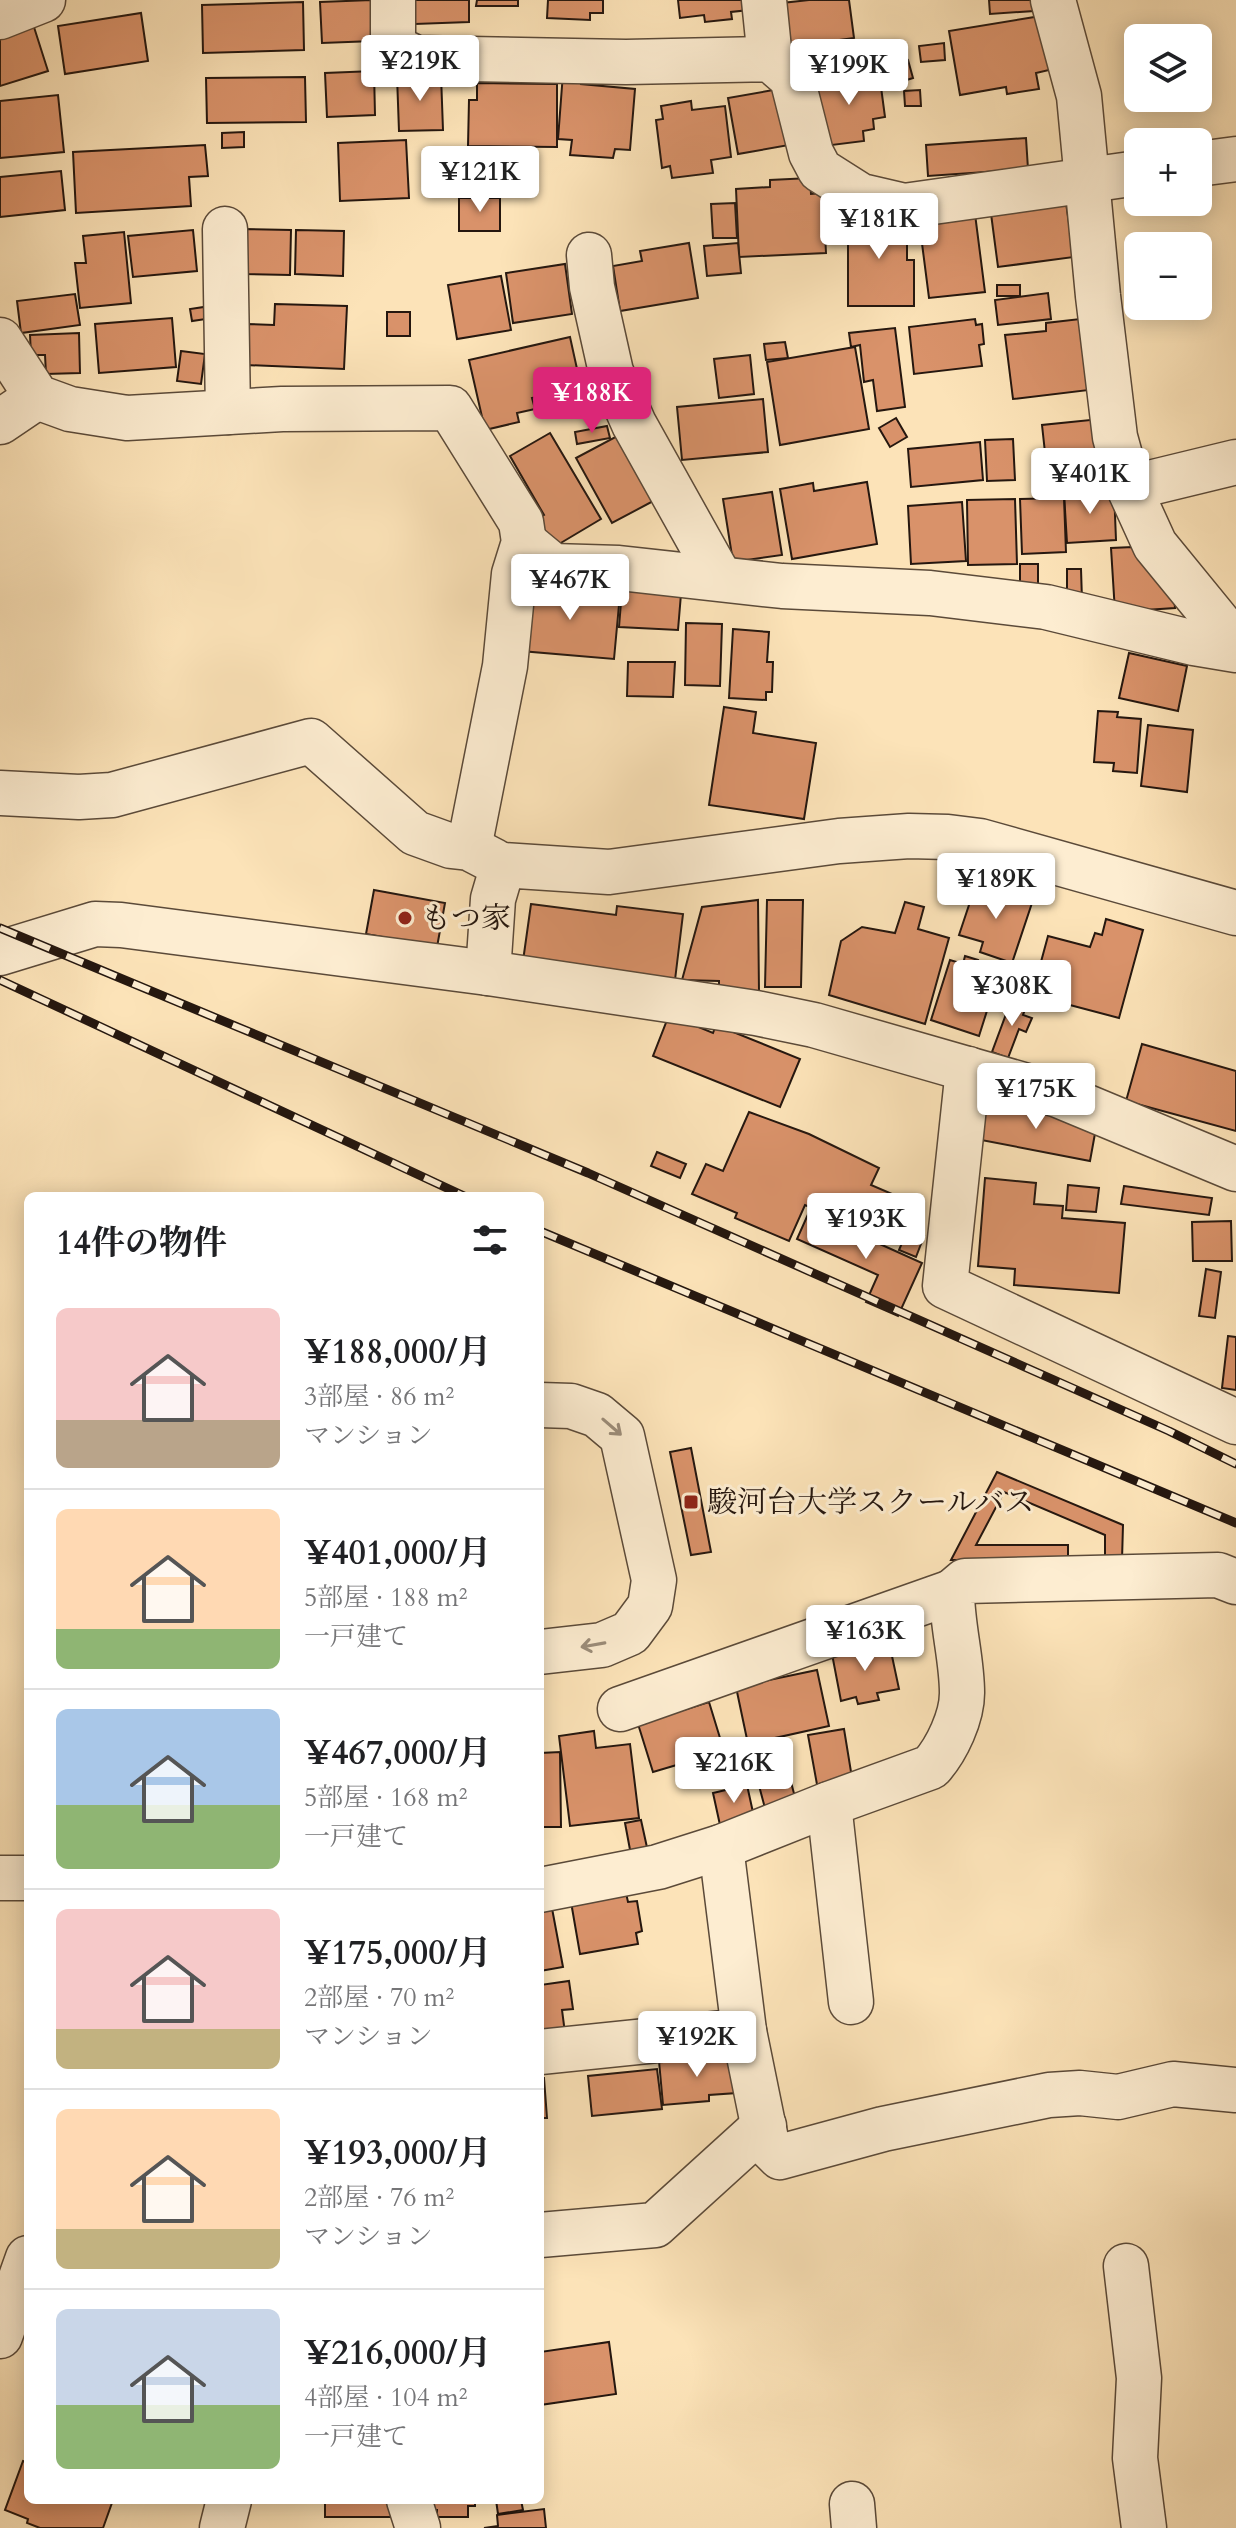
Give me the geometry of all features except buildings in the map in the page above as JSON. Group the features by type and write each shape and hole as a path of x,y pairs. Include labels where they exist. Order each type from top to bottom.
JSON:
{"street":[{"path":"0,17 43,0"},
{"path":"393,0 393,47 416,58 626,62 770,59 792,78 811,153 820,170 861,196 904,206 1124,175"},
{"path":"764,0 770,59"},
{"path":"1053,0 1079,96 1115,437 1129,488 1155,545 1236,644"},
{"path":"1212,162 1236,159"},
{"path":"225,229 228,412"},
{"path":"589,255 595,301 611,372 634,424 720,578"},
{"path":"0,340 37,397 70,409 127,418 228,412 450,408 521,522 524,542 514,574 486,857 493,899 488,973"},
{"path":"0,422 37,397"},
{"path":"1129,488 1236,462"},
{"path":"524,542 553,566 619,568 782,586 930,593 1046,607 1194,643 1236,650"},
{"path":"0,793 79,797 112,795 311,741 415,833 486,857 609,872 839,841 909,836 948,837 980,841 1236,913"},
{"path":"0,953 95,924 121,925 488,973 756,1013 814,1025 1058,1095 1236,1169"},
{"path":"968,1069 945,1286 1236,1422"},
{"path":"544,1405 571,1406 597,1415 622,1436 654,1580 650,1606 630,1633 602,1645 544,1652"},
{"path":"620,1709 952,1592 965,1581 1218,1575 1236,1582"},
{"path":"544,1889 658,1867 721,1847 931,1767 942,1755 959,1711 962,1693 952,1618 952,1592"},
{"path":"829,1804 851,2002"},
{"path":"721,1847 744,2031 767,2144 780,2157 883,2129 1049,2095 1080,2093 1118,2097 1173,2084 1236,2090"},
{"path":"0,1878 24,1878"},
{"path":"544,2052 744,2031"},
{"path":"544,2235 655,2225 764,2126"},
{"path":"1126,2266 1139,2378 1135,2458 1144,2528"},
{"path":"0,2336 24,2269"},
{"path":"222,2528 228,2504"},
{"path":"410,2504 418,2528"}],"railway":[{"path":"0,928 588,1173 1169,1431 1236,1464"},
{"path":"0,980 455,1192"},
{"path":"544,1233 1236,1523"}],"place":[{"name":"もつ家","path":"405,918"},
{"name":"駿河台大学スクールバス","path":"691,1502"}]}
